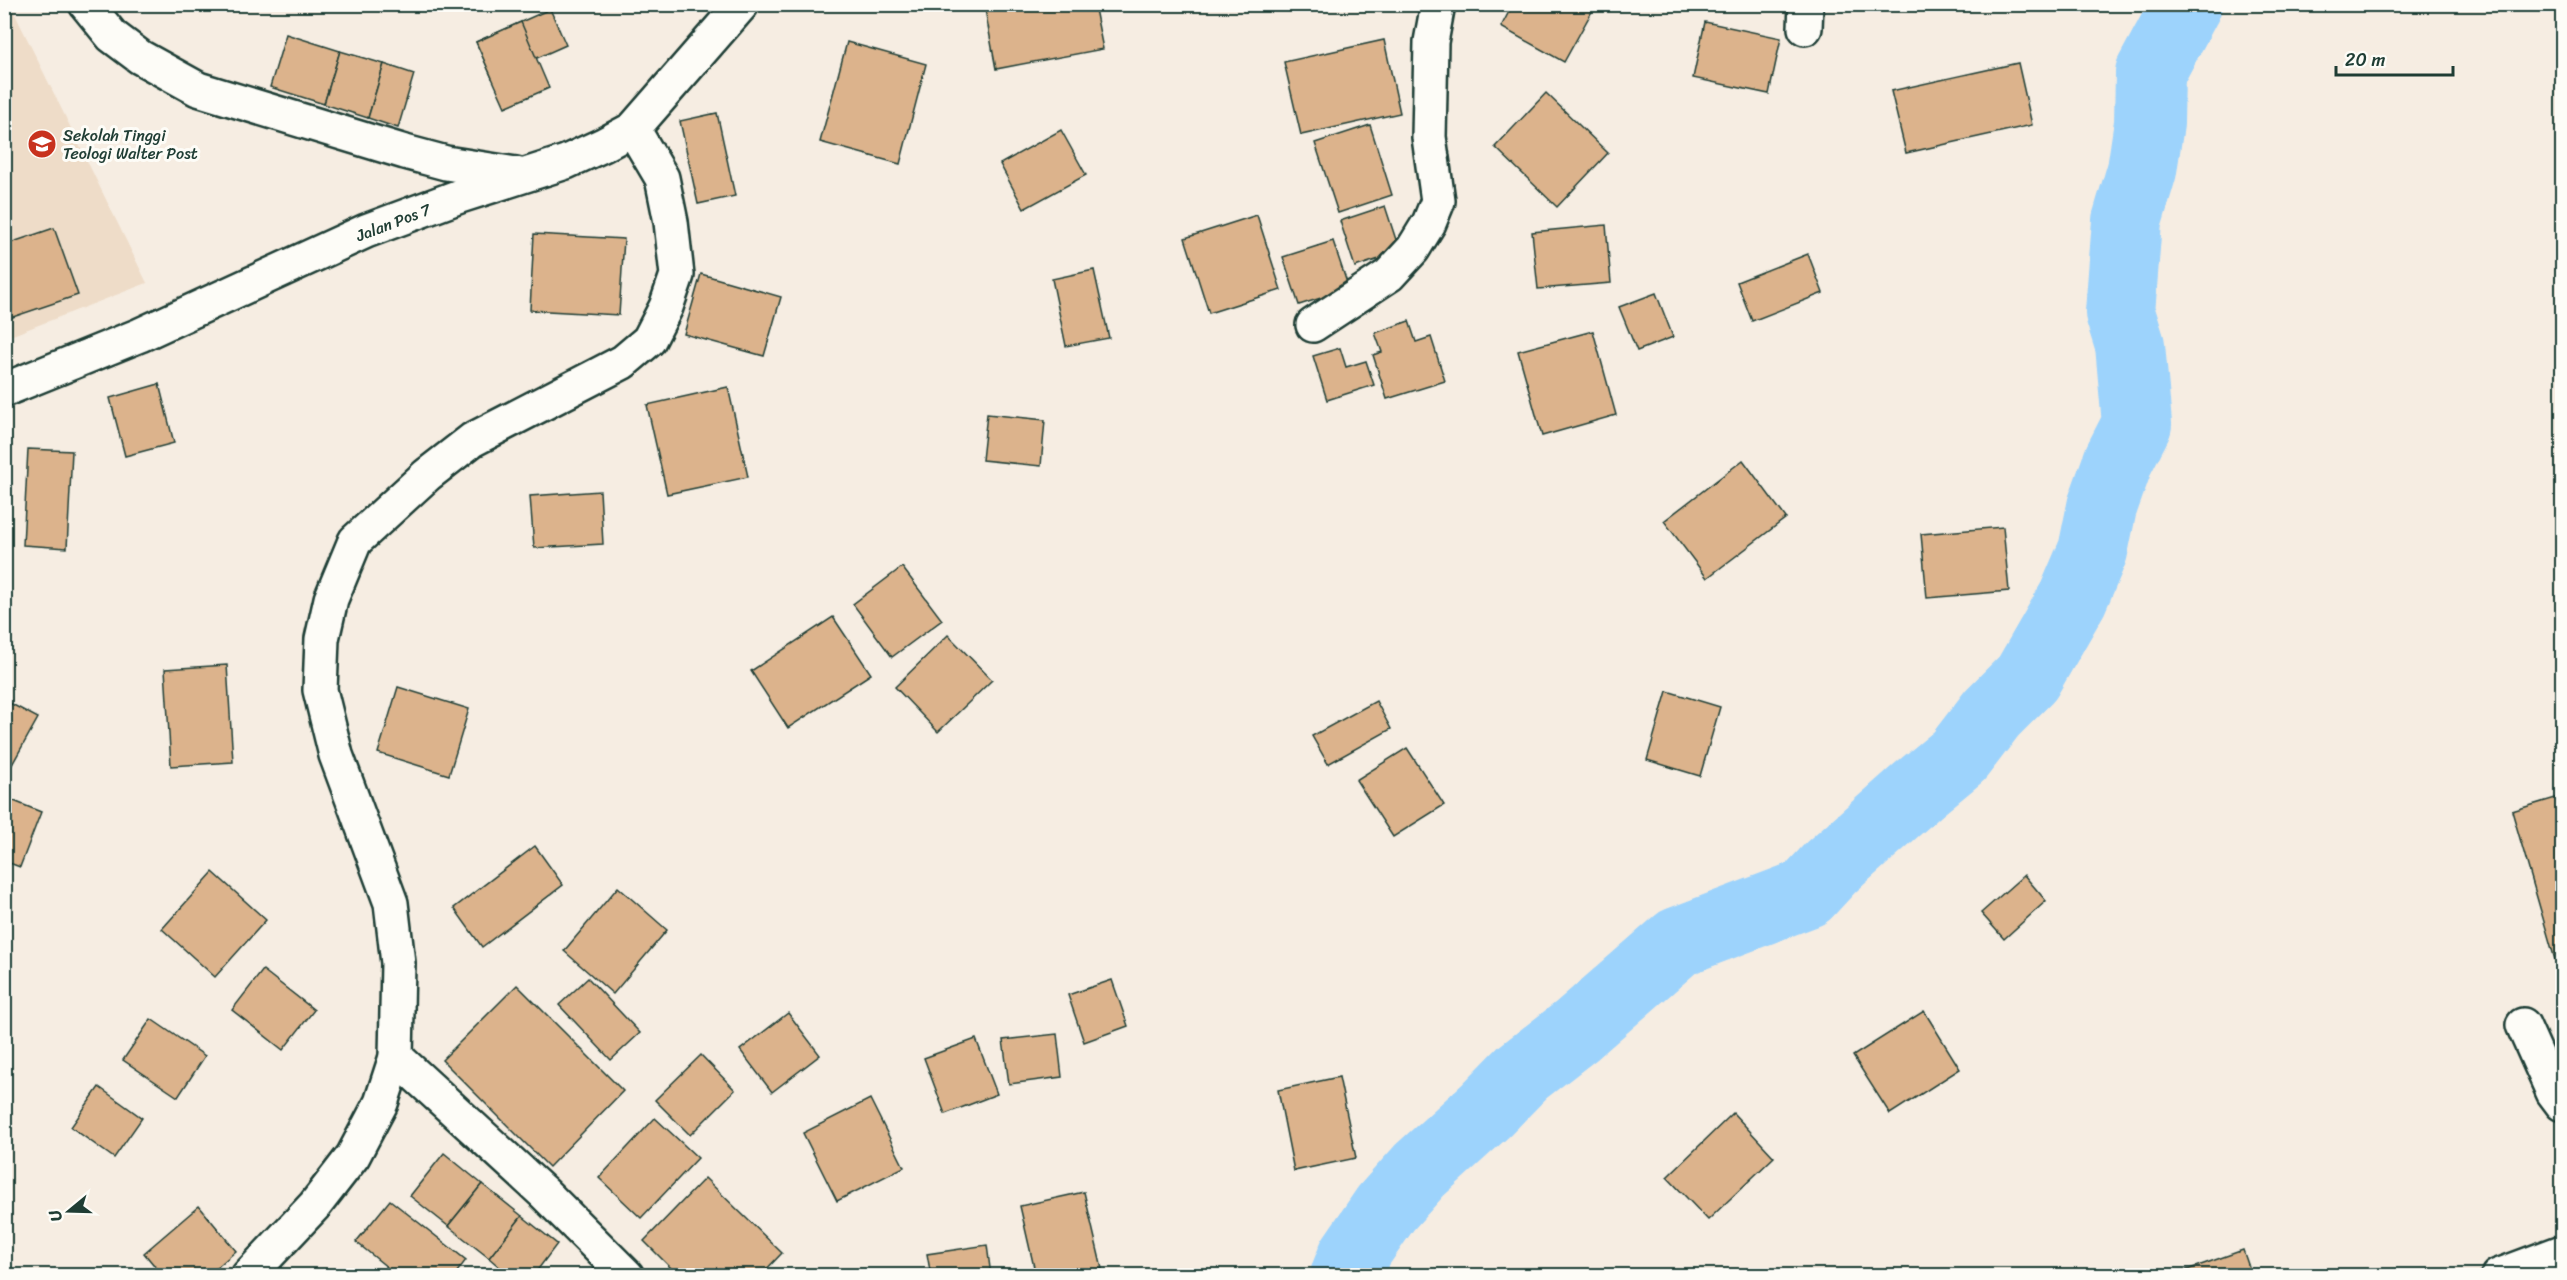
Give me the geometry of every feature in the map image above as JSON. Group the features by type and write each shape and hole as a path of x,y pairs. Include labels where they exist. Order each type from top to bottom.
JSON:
{"street":[{"path":"86,4 112,36 140,57 198,89 446,163 523,175"},
{"name":"Jalan Pos 7","path":"4,390 140,335 366,231 566,162 633,129 742,4"},
{"path":"1313,325 1389,275 1413,249 1430,223 1438,201 1429,137 1431,42 1438,4"},
{"path":"248,1275 315,1205 353,1156 381,1103 396,1057 398,963 392,903 336,754 320,690 322,639 331,599 355,541 427,475 472,440 623,362 649,340 666,307 677,275 662,178 633,129"},
{"path":"2523,1024 2553,1092 2562,1104"},
{"path":"396,1057 544,1193 627,1275"},
{"path":"2505,1274 2562,1252"}],"shaded area":[{"name":"Sekolah Tinggi Teologi Walter Post","path":"10,4 147,283 5,338 4,5"}],"building":[{"path":"984,4 1094,4 1103,49 996,69"},
{"path":"1513,4 1596,4 1564,62 1501,27"},
{"path":"550,9 566,45 492,78 476,42"},
{"path":"521,22 549,88 505,107 476,42"},
{"path":"1705,22 1781,38 1769,94 1693,78"},
{"path":"286,34 340,51 324,104 270,87"},
{"path":"1384,40 1400,113 1301,135 1284,62"},
{"path":"847,42 926,64 900,164 820,142"},
{"path":"340,51 384,64 368,118 324,104"},
{"path":"2018,63 2032,125 1906,153 1891,91"},
{"path":"384,64 414,74 398,128 368,118"},
{"path":"1546,93 1608,153 1557,207 1495,147"},
{"path":"717,113 735,196 698,204 680,121"},
{"path":"1370,125 1392,195 1338,213 1315,143"},
{"path":"1061,130 1086,175 1024,209 1000,164"},
{"path":"1385,206 1400,252 1355,267 1340,221"},
{"path":"1257,215 1281,290 1209,313 1185,238"},
{"path":"1606,225 1611,283 1538,289 1532,232"},
{"path":"54,228 78,295 4,320 4,245"},
{"path":"534,234 624,239 619,315 530,310"},
{"path":"1333,241 1349,289 1299,305 1283,257"},
{"path":"1808,254 1823,293 1752,321 1737,282"},
{"path":"1094,270 1109,338 1066,346 1052,279"},
{"path":"701,274 781,297 764,356 684,334"},
{"path":"1656,293 1673,337 1637,351 1619,307"},
{"path":"1409,321 1416,342 1431,337 1445,381 1387,399 1373,355 1382,352 1375,333"},
{"path":"1593,331 1616,415 1542,436 1518,351"},
{"path":"1340,348 1346,367 1366,361 1374,385 1327,400 1313,356"},
{"path":"159,384 174,443 125,456 110,398"},
{"path":"728,387 748,477 667,494 647,405"},
{"path":"987,414 1045,420 1041,466 982,460"},
{"path":"28,449 72,451 67,548 23,545"},
{"path":"1743,460 1786,518 1707,578 1664,521"},
{"path":"600,491 603,544 534,548 530,496"},
{"path":"2003,527 2009,591 1927,598 1921,534"},
{"path":"902,567 942,620 892,657 853,604"},
{"path":"833,617 871,674 788,728 751,671"},
{"path":"948,635 992,680 938,732 895,687"},
{"path":"227,665 233,762 171,766 165,669"},
{"path":"398,687 469,709 449,775 378,753"},
{"path":"1667,691 1720,707 1700,776 1647,760"},
{"path":"4,700 38,718 4,779"},
{"path":"1376,701 1391,729 1328,764 1312,736"},
{"path":"1407,748 1444,805 1393,837 1356,780"},
{"path":"2562,796 2562,984 2512,811"},
{"path":"4,797 41,812 20,867 4,861"},
{"path":"535,846 563,885 482,947 454,908"},
{"path":"213,872 266,920 215,977 162,929"},
{"path":"2024,875 2046,901 2004,939 1981,913"},
{"path":"618,887 667,930 613,994 564,951"},
{"path":"263,970 314,1010 283,1050 232,1010"},
{"path":"588,978 640,1033 611,1060 559,1005"},
{"path":"1112,980 1128,1026 1084,1042 1068,995"},
{"path":"517,985 623,1091 549,1167 442,1060"},
{"path":"1924,1011 1960,1069 1890,1114 1853,1056"},
{"path":"788,1013 820,1055 772,1092 740,1050"},
{"path":"151,1019 205,1056 178,1097 123,1060"},
{"path":"1057,1034 1062,1077 1009,1084 1003,1040"},
{"path":"976,1039 997,1094 945,1114 924,1058"},
{"path":"701,1055 735,1090 690,1135 655,1100"},
{"path":"1339,1077 1356,1158 1294,1171 1278,1090"},
{"path":"99,1087 142,1118 114,1158 71,1127"},
{"path":"870,1099 904,1167 837,1201 803,1133"},
{"path":"1733,1113 1774,1157 1708,1220 1667,1177"},
{"path":"655,1118 698,1158 641,1218 599,1178"},
{"path":"444,1153 482,1184 448,1226 410,1196"},
{"path":"705,1178 782,1253 760,1276 679,1276 644,1241"},
{"path":"482,1184 522,1216 489,1258 448,1226"},
{"path":"1084,1192 1102,1269 1072,1276 1036,1276 1020,1206"},
{"path":"390,1200 466,1260 454,1276 398,1276 356,1242"},
{"path":"199,1206 236,1251 207,1276 163,1276 144,1253"},
{"path":"522,1216 557,1244 533,1276 510,1276 489,1258"},
{"path":"987,1245 991,1276 931,1276 927,1254"},
{"path":"2243,1250 2252,1276 2170,1276"}],"waterway":[{"path":"1345,1276 1353,1256 1386,1208 1420,1170 1486,1110 1523,1072 1576,1031 1678,942 1807,893 1831,867 1959,756 1992,713 2027,678 2073,598 2093,551 2102,507 2119,459 2137,424 2130,345 2120,313 2127,221 2142,170 2149,123 2150,73 2187,4"}],"place":[{"name":"Sekolah Tinggi Teologi Walter Post","path":"42,144"}]}
